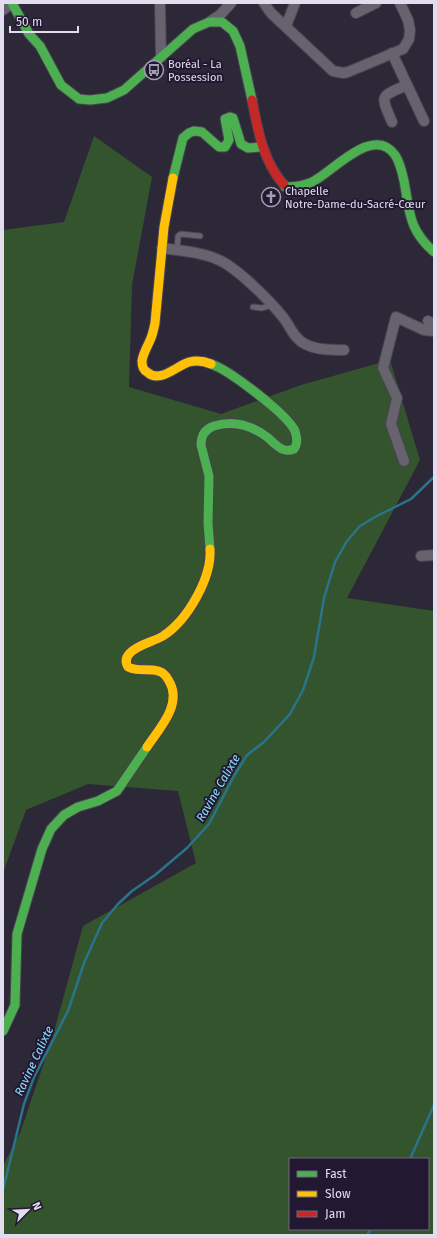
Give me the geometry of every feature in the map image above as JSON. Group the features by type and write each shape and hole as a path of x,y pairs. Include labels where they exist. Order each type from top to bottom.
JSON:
{"street":[{"path":"3,10 12,3 29,34 40,46 61,85 79,98 99,100 124,90 193,29 220,16 231,3"},
{"path":"160,3 161,58"},
{"path":"264,3 271,14 286,26 333,71 343,73 403,48 408,39 410,30 408,20 400,3"},
{"path":"286,26 295,3"},
{"path":"356,13 376,3"},
{"path":"209,22 222,22 228,26 233,31 240,46 262,147 271,169 285,187 298,188 313,182 357,151 368,145 382,144 390,149 396,156 402,168 410,219 416,234 434,252"},
{"path":"392,53 424,121"},
{"path":"392,122 384,102 384,98 387,94 407,85"},
{"path":"3,1031 15,1005 17,934 42,849 51,829 64,815 78,807 98,801 117,791 166,719 171,708 174,696 172,687 168,680 160,672 151,670 134,671 128,667 126,663 127,657 133,651 164,636 174,627 187,611 203,585 210,559 208,519 210,475 200,442 201,436 204,432 213,427 233,423 249,428 265,436 283,450 293,450 296,447 298,440 290,422 279,411 217,366 208,362 193,361 186,363 164,375 158,376 150,375 146,372 143,366 143,358 153,334 162,248 170,192 183,138 187,134 197,130 204,132 218,147 225,147 229,140 224,119 230,117 232,118 243,146 248,149 262,147"},
{"path":"162,248 210,256 221,261 234,269 272,305 283,317 295,336 305,344 322,349 344,350"},
{"path":"404,461 391,424 397,398 383,368 396,317 424,330 434,330"},
{"path":"421,556 434,555"}],"lane":[{"path":"177,251 178,236 181,234 200,236"},
{"path":"253,307 262,308 272,305"}],"green space":[{"path":"94,136 152,177 132,285 129,387 221,414 301,385 390,360 420,460 347,598 434,611 434,1235 3,1235 3,1166 20,1133 52,1039 83,926 196,863 178,791 88,784 26,810 3,873 3,230 64,222"}],"waterway":[{"name":"Ravine Calixte","path":"3,1190 24,1104 34,1077 68,1011 84,963 102,923 118,904 132,891 155,875 187,848 209,824 234,776 247,755 264,742 290,714 303,690 314,657 324,598 335,562 347,541 360,526 411,499 434,477"},
{"path":"410,1158 434,1105"},
{"path":"367,1235 370,1230"}],"traffic: fast":[{"path":"12,3 29,34 40,46 61,85 79,99 90,100 107,98 124,90 193,29 209,22 222,22 233,31 240,46 252,100"},
{"path":"173,178 183,138 194,131 202,132 219,147 225,147 229,140 225,119 230,117 233,118 241,144 248,148 262,147"},
{"path":"284,185 285,187 292,187 312,182 353,153 365,147 376,145 386,147 395,155 400,164 409,211 415,228 425,244 434,252"},
{"path":"210,549 208,523 209,476 201,445 204,433 214,426 221,424 235,424 255,429 285,450 294,449 297,440 295,431 290,423 270,404 243,383 211,364"},
{"path":"3,1031 15,1005 17,934 42,849 51,829 64,815 78,807 98,801 117,791 147,747"}],"traffic: slow":[{"path":"173,178 164,227 155,323 152,336 144,352 142,361 143,366 146,371 157,376 168,373 189,362 200,361 211,364"},
{"path":"147,747 168,716 173,698 173,690 168,679 162,672 128,667 126,661 130,653 138,647 163,636 181,620 197,597 203,585 210,560 210,549"}],"traffic: jam":[{"path":"252,100 259,134 266,156 277,176 284,185"}],"place":[{"name":"Boréal - La Possession","path":"154,70"},
{"name":"Chapelle Notre-Dame-du-Sacré-Cœur","path":"271,197"}]}
